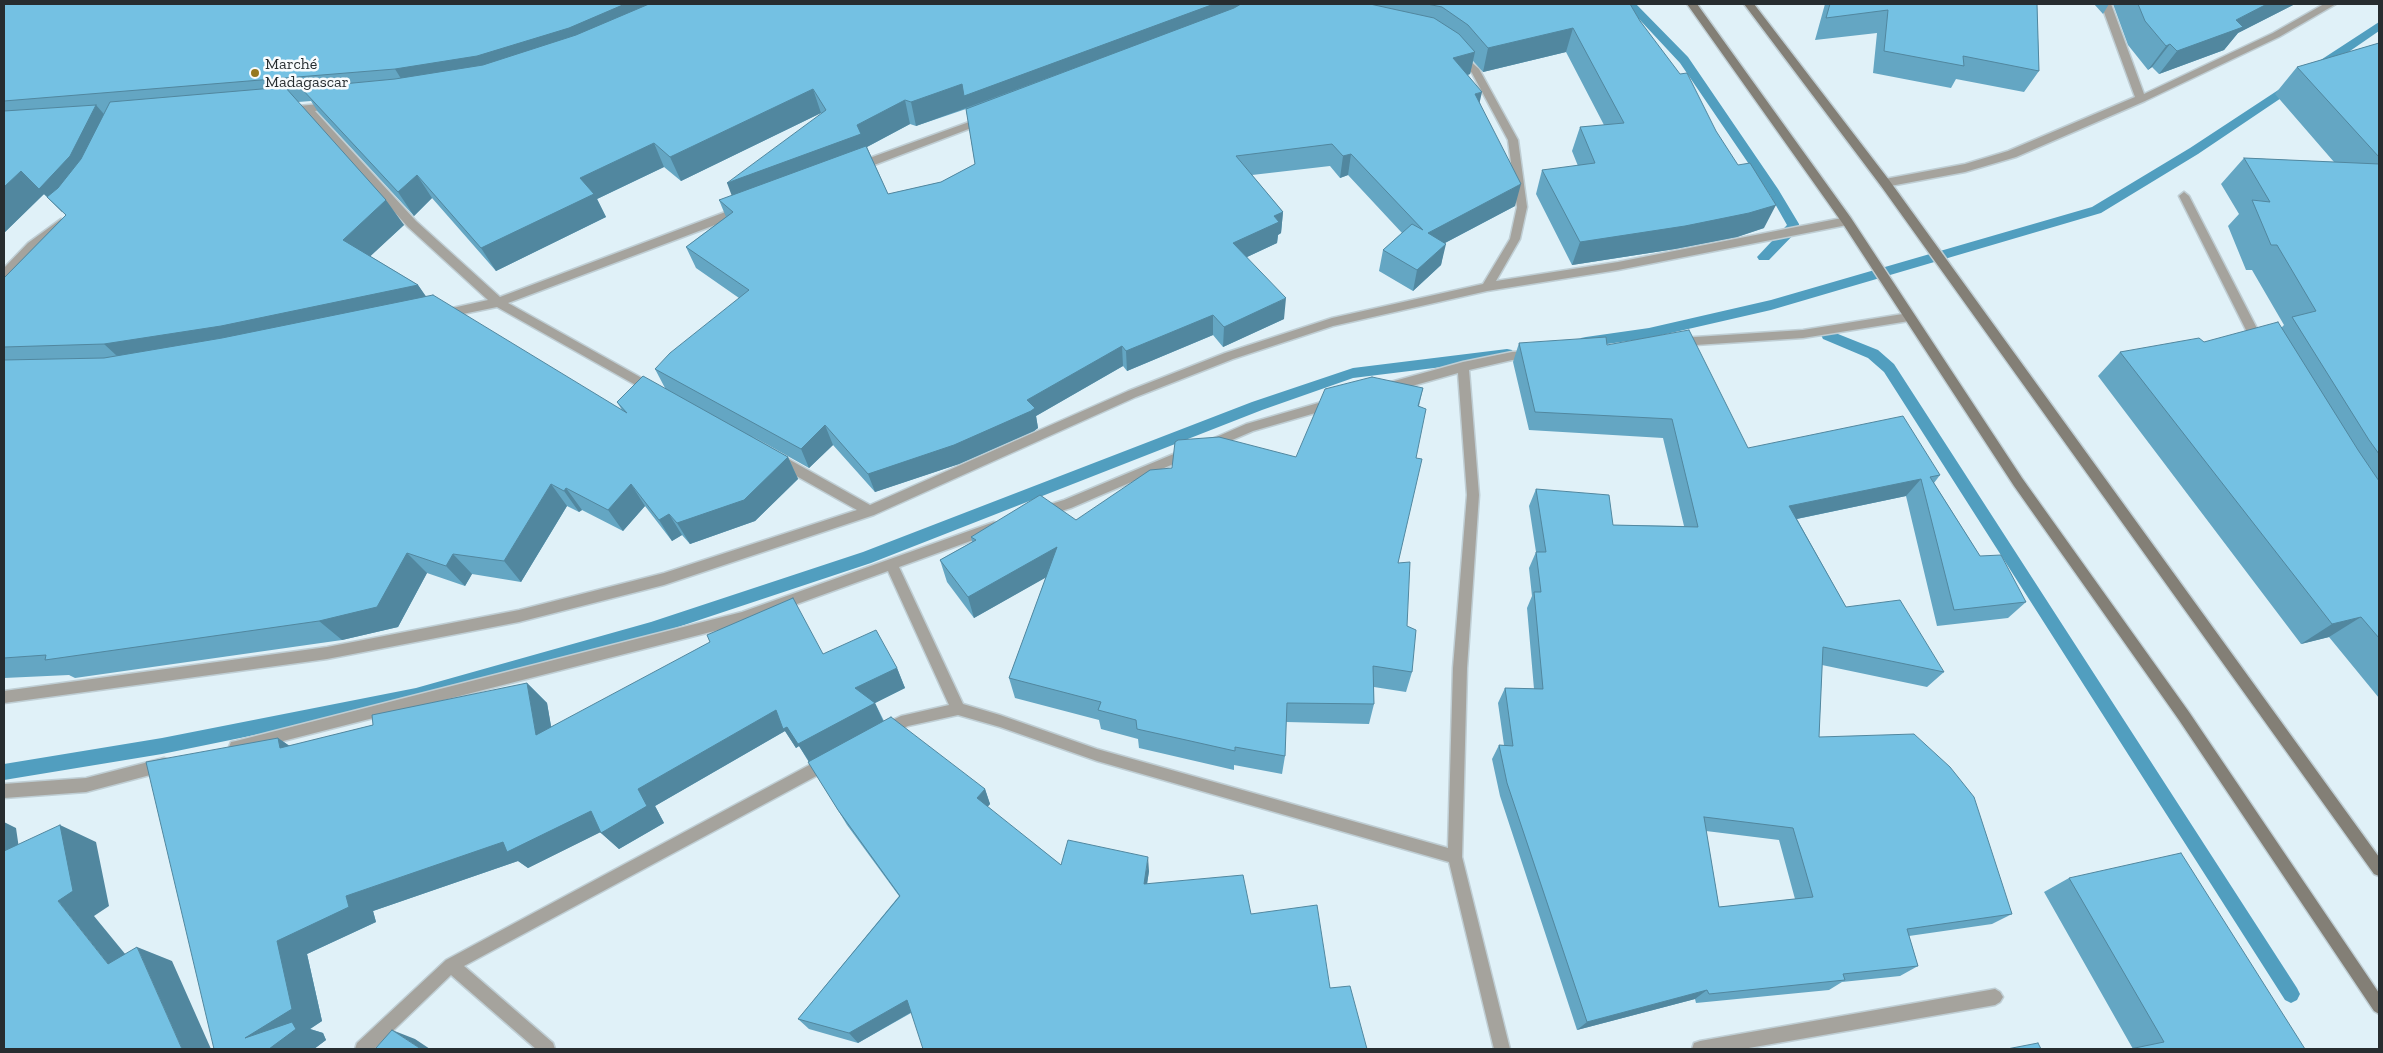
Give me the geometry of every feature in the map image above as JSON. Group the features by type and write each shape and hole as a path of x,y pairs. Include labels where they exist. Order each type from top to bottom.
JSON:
{"main road":[{"path":"1692,4 1847,221 2018,482 2184,716 2379,1006"},
{"path":"1750,4 1885,183 1965,296 2084,456 2379,869"}],"street":[{"path":"2106,4 2141,99"},
{"path":"1885,183 1965,168 2012,154 2141,99 2276,35 2331,4"},
{"path":"1452,49 1476,72 1513,140 1522,207 1516,239 1487,287"},
{"path":"279,110 344,104"},
{"path":"307,108 412,224 498,302 662,395"},
{"path":"850,170 998,114"},
{"path":"2184,196 2252,332 2268,358"},
{"path":"430,316 498,302 748,208"},
{"path":"4,275 32,246 70,215"},
{"path":"4,697 327,653 520,616 664,579 870,512 1132,394 1229,356 1332,322 1487,287 1618,266 1847,221"},
{"path":"1668,343 1803,334 1909,317"},
{"path":"1370,393 1463,367 1512,356 1539,355"},
{"path":"1463,367 1473,495 1460,668 1455,857 1502,1049"},
{"path":"1029,516 1067,504 1250,428 1343,401"},
{"path":"766,453 870,512"},
{"path":"221,751 742,618 1010,522"},
{"path":"892,565 958,709"},
{"path":"871,739 906,720 958,709 1000,721 1097,755 1455,857"},
{"path":"363,1049 451,965 844,753"},
{"path":"4,792 86,785 173,763"},
{"path":"451,965 547,1049"},
{"path":"1700,1049 1995,997"}],"building":[{"name":"Marché Madagascar","path":"4,4 625,4 569,28 477,56 395,69 4,101"},
{"path":"649,4 1214,4 964,96 962,84 911,102 905,100 857,125 861,134 727,183 826,110 813,89 670,157 654,143 580,178 594,194 481,248 417,175 398,192 301,88 395,79 483,65 576,35"},
{"path":"1241,4 1370,4 1434,18 1459,34 1475,52 1453,58 1482,92 1475,94 1521,184 1428,233 1446,244 1417,270 1383,250 1412,224 1423,230 1351,154 1343,156 1332,144 1236,156 1283,212 1274,216 1279,222 1233,243 1286,298 1224,327 1213,315 1126,351 1122,346 1027,400 1035,408 1031,411 954,445 868,474 825,425 801,449 655,369 670,353 749,290 686,247 733,212 719,200 866,146 888,194 941,182 975,164 966,109"},
{"path":"1427,4 1630,4 1640,21 1680,74 1687,73 1716,131 1738,165 1750,163 1776,205 1749,213 1685,226 1580,242 1542,170 1595,163 1580,127 1624,123 1573,28 1488,48 1468,25 1442,7"},
{"path":"1830,4 2037,4 2039,71 1963,56 1964,66 1884,51 1888,10 1826,18"},
{"path":"2138,4 2267,4 2236,20 2243,27 2177,51 2170,44 2166,46 2145,21"},
{"path":"2379,43 2379,157 2297,67"},
{"path":"285,87 386,200 343,240 418,285 221,326 104,344 4,347 4,278 66,215 47,197 58,188 81,159 110,102"},
{"path":"96,105 70,156 39,189 21,171 4,187 4,111"},
{"path":"2244,158 2379,164 2379,454 2292,317 2316,311 2277,245 2271,245 2252,200 2270,202"},
{"path":"433,295 627,413 617,402 643,376 788,457 744,500 677,523 669,514 659,520 631,484 608,510 566,488 564,491 551,484 504,561 453,554 446,566 407,553 377,607 319,621 45,660 46,655 4,658 4,360 104,358 222,338"},
{"path":"2278,322 2379,481 2379,638 2361,617 2332,624 2120,352 2199,338 2204,342"},
{"path":"1689,330 1748,448 1903,416 1940,475 1930,477 1980,556 2001,555 2026,602 1954,610 1921,479 1789,506 1846,607 1900,600 1944,672 1823,647 1819,737 1914,734 1950,767 1974,797 2012,914 1907,929 1918,966 1843,974 1845,980 1709,994 1707,990 1587,1022 1507,783 1499,745 1513,746 1505,688 1543,689 1534,592 1541,592 1536,552 1546,552 1536,489 1609,495 1613,525 1698,527 1672,419 1535,412 1519,343 1606,337 1607,345","holes":["1704,817 1793,828 1813,897 1719,907"]},
{"path":"1372,377 1423,388 1418,406 1426,409 1416,458 1422,459 1398,563 1410,562 1407,626 1416,630 1412,672 1373,666 1374,704 1287,703 1285,756 1235,747 1235,751 1137,729 1136,720 1098,710 1101,702 1009,678 1057,547 968,597 940,560 976,540 971,537 1040,495 1076,520 1150,470 1172,468 1175,442 1178,440 1219,437 1296,457 1325,389"},
{"path":"793,598 823,654 876,630 897,668 855,688 875,703 798,744 787,727 783,729 776,710 638,789 647,806 601,833 591,811 507,852 503,842 346,896 349,907 277,941 292,1009 245,1038 292,1022 296,1029 269,1049 214,1049 146,762 278,738 280,748 373,725 372,715 527,683 536,735 710,642 707,635"},
{"path":"891,717 985,789 977,798 1061,865 1068,840 1148,857 1144,884 1243,875 1251,914 1317,905 1330,988 1350,986 1367,1049 923,1049 907,1000 849,1033 798,1019 900,896 838,810 808,762"},
{"path":"60,825 73,891 58,901 108,964 137,947 182,1049 4,1049 4,851"},
{"path":"2181,853 2305,1049 2130,1049 2164,1042 2069,878"},
{"path":"392,1030 421,1049 375,1049"},
{"path":"2038,1043 2041,1049 2007,1049"}],"waterway":[{"path":"1630,4 1684,60 1774,192 1793,224 1794,226 1764,257"},
{"path":"2317,68 2379,26"},
{"path":"1586,342 1649,333 1771,305 2096,210 2194,151 2292,85"},
{"path":"1828,335 1873,354 1889,368 2291,994"},
{"path":"4,772 162,746 416,695 651,629 866,558 1257,406 1353,373 1507,354"}],"place":[{"name":"Marché Madagascar","path":"255,73"}]}
